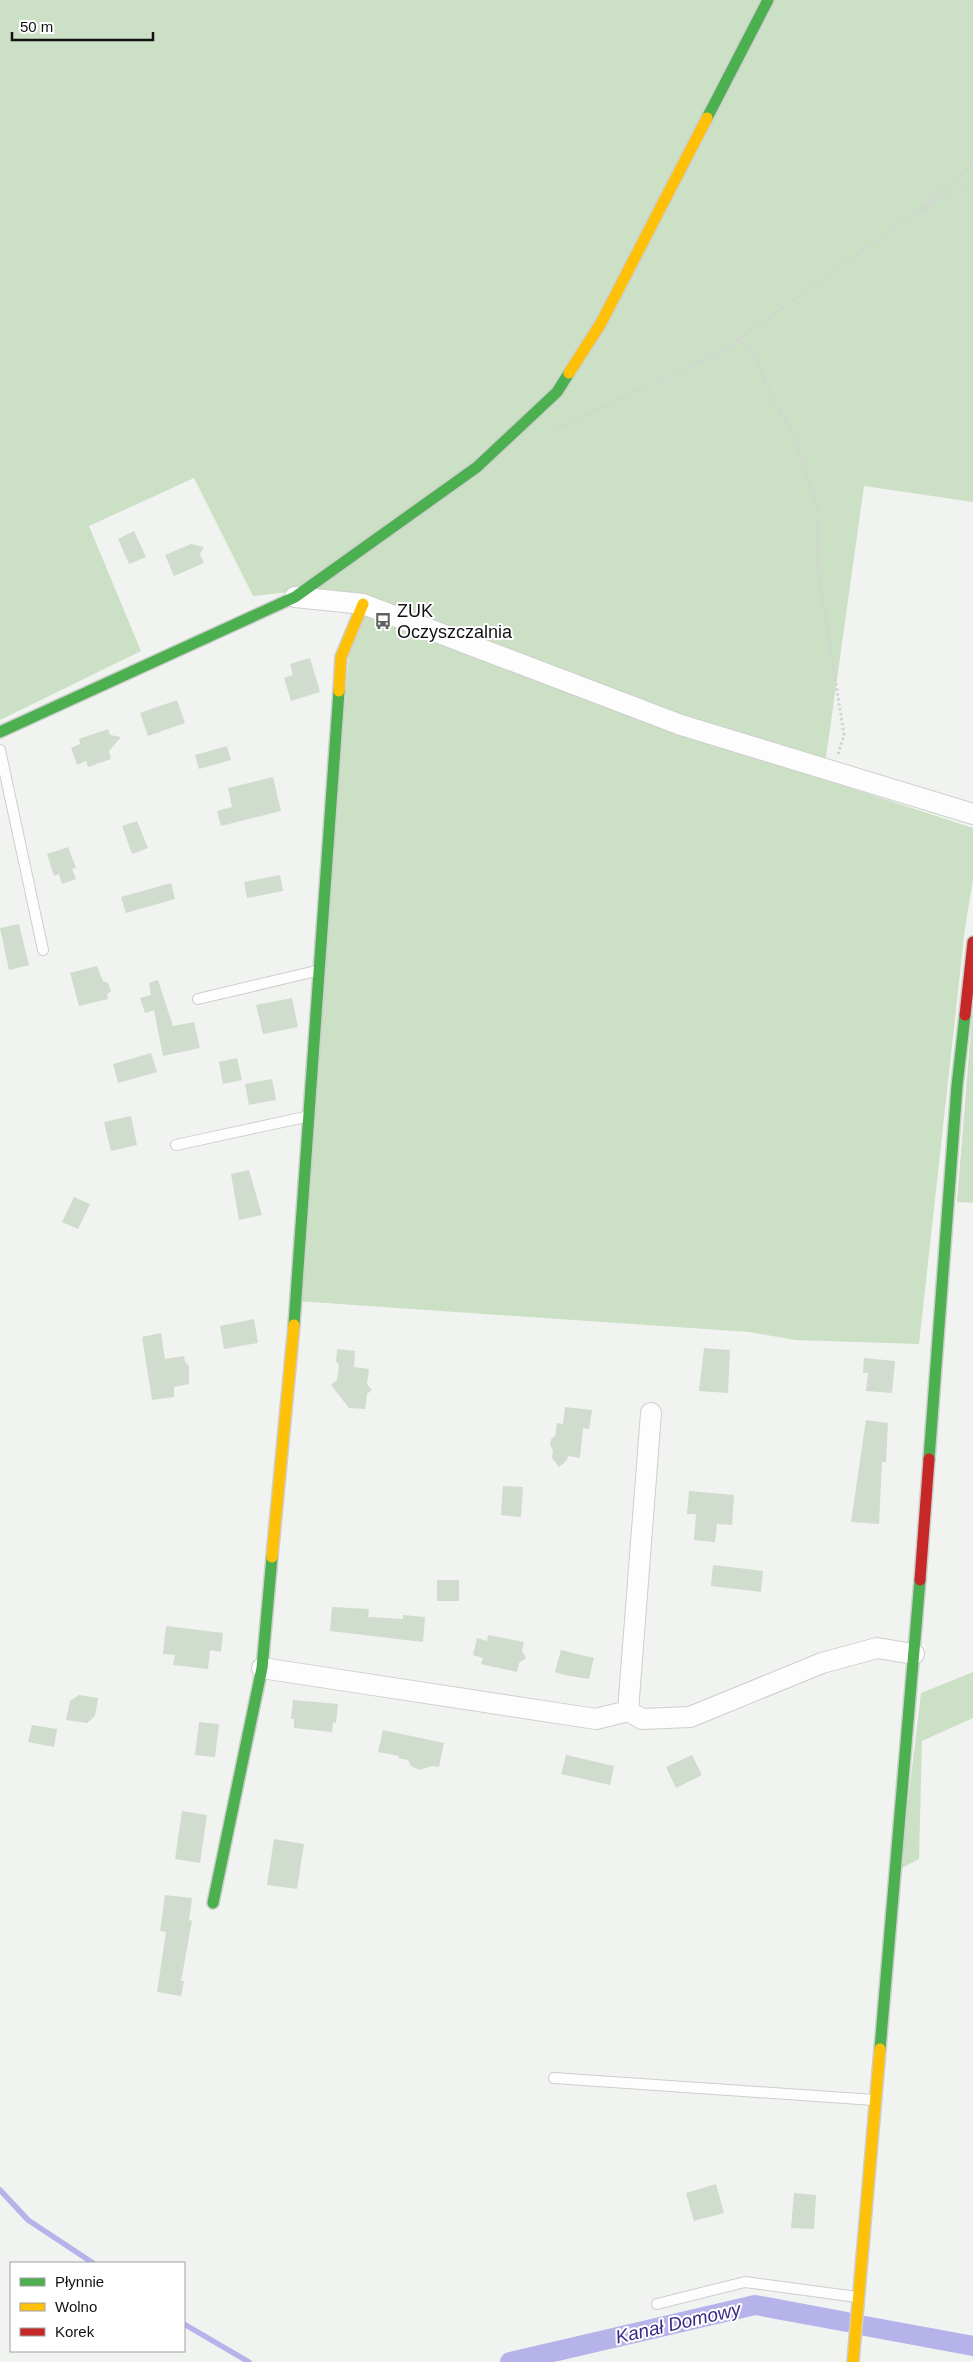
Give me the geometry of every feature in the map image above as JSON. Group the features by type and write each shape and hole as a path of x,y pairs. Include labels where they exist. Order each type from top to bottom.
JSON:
{"street":[{"path":"0,732 295,597 477,467 557,392 601,323 768,0"},
{"path":"295,597 363,604 681,725 973,814"},
{"path":"212,1903 262,1668 296,1301 307,1117 342,658 363,604"},
{"path":"853,2362 857,2297 914,1654 957,1086 973,942"},
{"path":"628,1711 651,1413"},
{"path":"262,1668 596,1719 628,1711 642,1719 690,1718 822,1663 878,1648 914,1654"}],"lane":[{"path":"0,750 43,950"},
{"path":"198,999 318,971"},
{"path":"176,1145 307,1117"},
{"path":"554,2078 874,2100"},
{"path":"657,2304 745,2282 857,2297"}],"path":[{"path":"539,437 727,348 916,212 973,164"},
{"path":"916,212 973,183"},
{"path":"740,338 757,361 772,398 794,434 816,501 818,568 844,735 832,772"}],"green space":[{"path":"0,0 973,0 973,502 864,486 823,779 973,828 973,880 965,928 919,1344 795,1340 749,1332 296,1301 353,607 315,589 253,596 194,478 89,526 141,651 0,720"},
{"path":"973,1004 973,1203 957,1202"},
{"path":"973,1672 973,1718 922,1741 919,1859 900,1869 921,1693"}],"building":[{"path":"134,531 146,557 129,564 118,539"},
{"path":"191,544 204,547 200,554 204,563 174,576 165,555"},
{"path":"310,658 320,692 291,701 284,678 293,675 290,664"},
{"path":"177,700 185,723 148,736 140,713"},
{"path":"108,729 110,735 121,737 109,751 111,759 88,767 86,761 77,765 71,748 80,744 79,739"},
{"path":"227,746 231,760 199,769 195,755"},
{"path":"273,777 281,811 221,826 217,811 232,807 228,788"},
{"path":"137,821 148,848 132,854 122,826"},
{"path":"68,847 76,868 72,869 76,879 62,884 59,874 54,876 47,854"},
{"path":"280,875 283,891 247,898 244,882"},
{"path":"171,883 175,899 126,913 121,897"},
{"path":"19,924 29,965 9,970 0,928"},
{"path":"97,966 103,981 108,983 111,991 107,994 108,999 79,1006 70,973"},
{"path":"158,980 173,1026 194,1022 200,1048 163,1056 154,1010 145,1013 140,998 151,995 149,983"},
{"path":"292,998 298,1027 263,1034 256,1005"},
{"path":"151,1053 157,1072 118,1083 113,1064"},
{"path":"237,1058 242,1080 223,1084 219,1062"},
{"path":"272,1079 276,1100 249,1105 245,1084"},
{"path":"131,1116 137,1145 111,1151 104,1122"},
{"path":"249,1170 262,1215 239,1220 231,1174"},
{"path":"74,1197 90,1204 78,1229 62,1222"},
{"path":"254,1319 258,1343 224,1349 220,1326"},
{"path":"161,1333 165,1359 184,1356 185,1362 189,1366 189,1384 174,1387 174,1397 152,1400 142,1337"},
{"path":"704,1348 730,1350 728,1393 699,1391"},
{"path":"337,1349 355,1351 354,1367 369,1369 367,1384 372,1390 367,1394 365,1409 349,1408 331,1385 337,1380 339,1365 336,1361"},
{"path":"864,1358 895,1361 892,1393 866,1391 868,1373 863,1373"},
{"path":"565,1407 592,1410 589,1429 583,1428 580,1458 568,1456 567,1460 559,1467 552,1458 553,1450 550,1445 551,1439 555,1436 557,1423 563,1424"},
{"path":"866,1420 888,1423 886,1462 882,1462 879,1524 851,1522"},
{"path":"503,1486 523,1487 521,1517 501,1515"},
{"path":"689,1491 734,1495 732,1525 717,1524 715,1542 694,1540 696,1514 687,1514"},
{"path":"713,1565 763,1571 761,1592 711,1586"},
{"path":"437,1580 459,1580 459,1601 437,1601"},
{"path":"332,1607 369,1609 368,1617 403,1619 403,1615 425,1617 423,1642 330,1631"},
{"path":"166,1626 223,1633 221,1652 210,1650 208,1669 173,1665 175,1655 163,1654"},
{"path":"488,1635 524,1642 522,1651 526,1658 519,1663 517,1672 481,1664 483,1658 473,1655 477,1638 487,1641"},
{"path":"561,1650 594,1658 589,1679 555,1672"},
{"path":"79,1695 98,1698 95,1716 87,1723 66,1720 70,1701"},
{"path":"293,1700 338,1704 336,1723 333,1722 332,1732 294,1728 294,1719 291,1719"},
{"path":"199,1722 219,1724 215,1757 195,1755"},
{"path":"32,1725 57,1729 54,1747 28,1742"},
{"path":"383,1730 444,1743 439,1767 432,1766 419,1770 411,1766 408,1760 398,1758 399,1756 378,1752"},
{"path":"566,1755 614,1766 610,1785 561,1774"},
{"path":"692,1755 702,1775 676,1788 666,1767"},
{"path":"182,1811 207,1815 200,1863 175,1859"},
{"path":"274,1839 304,1844 297,1889 267,1885"},
{"path":"165,1895 192,1898 189,1920 192,1921 181,1981 184,1981 181,1996 157,1992 166,1932 160,1931"},
{"path":"716,2184 724,2213 694,2221 686,2193"},
{"path":"794,2193 816,2195 814,2229 791,2228"}],"waterway":[{"path":"0,2190 28,2220 91,2262"},
{"name":"Kanał Domowy","path":"510,2362 755,2305 847,2322"},
{"path":"185,2325 249,2362"},
{"name":"Kanał Domowy","path":"865,2326 973,2346"}],"traffic: fast":[{"path":"707,118 768,0"},
{"path":"0,732 295,597 477,467 557,392 569,373"},
{"path":"294,1325 339,691"},
{"path":"929,1459 957,1086 965,1015"},
{"path":"213,1903 262,1668 272,1557"},
{"path":"880,2049 920,1580"}],"traffic: slow":[{"path":"569,373 601,323 707,118"},
{"path":"339,691 341,657 363,604"},
{"path":"272,1557 294,1325"},
{"path":"853,2362 880,2049"}],"traffic: jam":[{"path":"965,1015 973,942"},
{"path":"920,1580 929,1459"}],"place":[{"name":"ZUK Oczyszczalnia","path":"383,621"}]}
